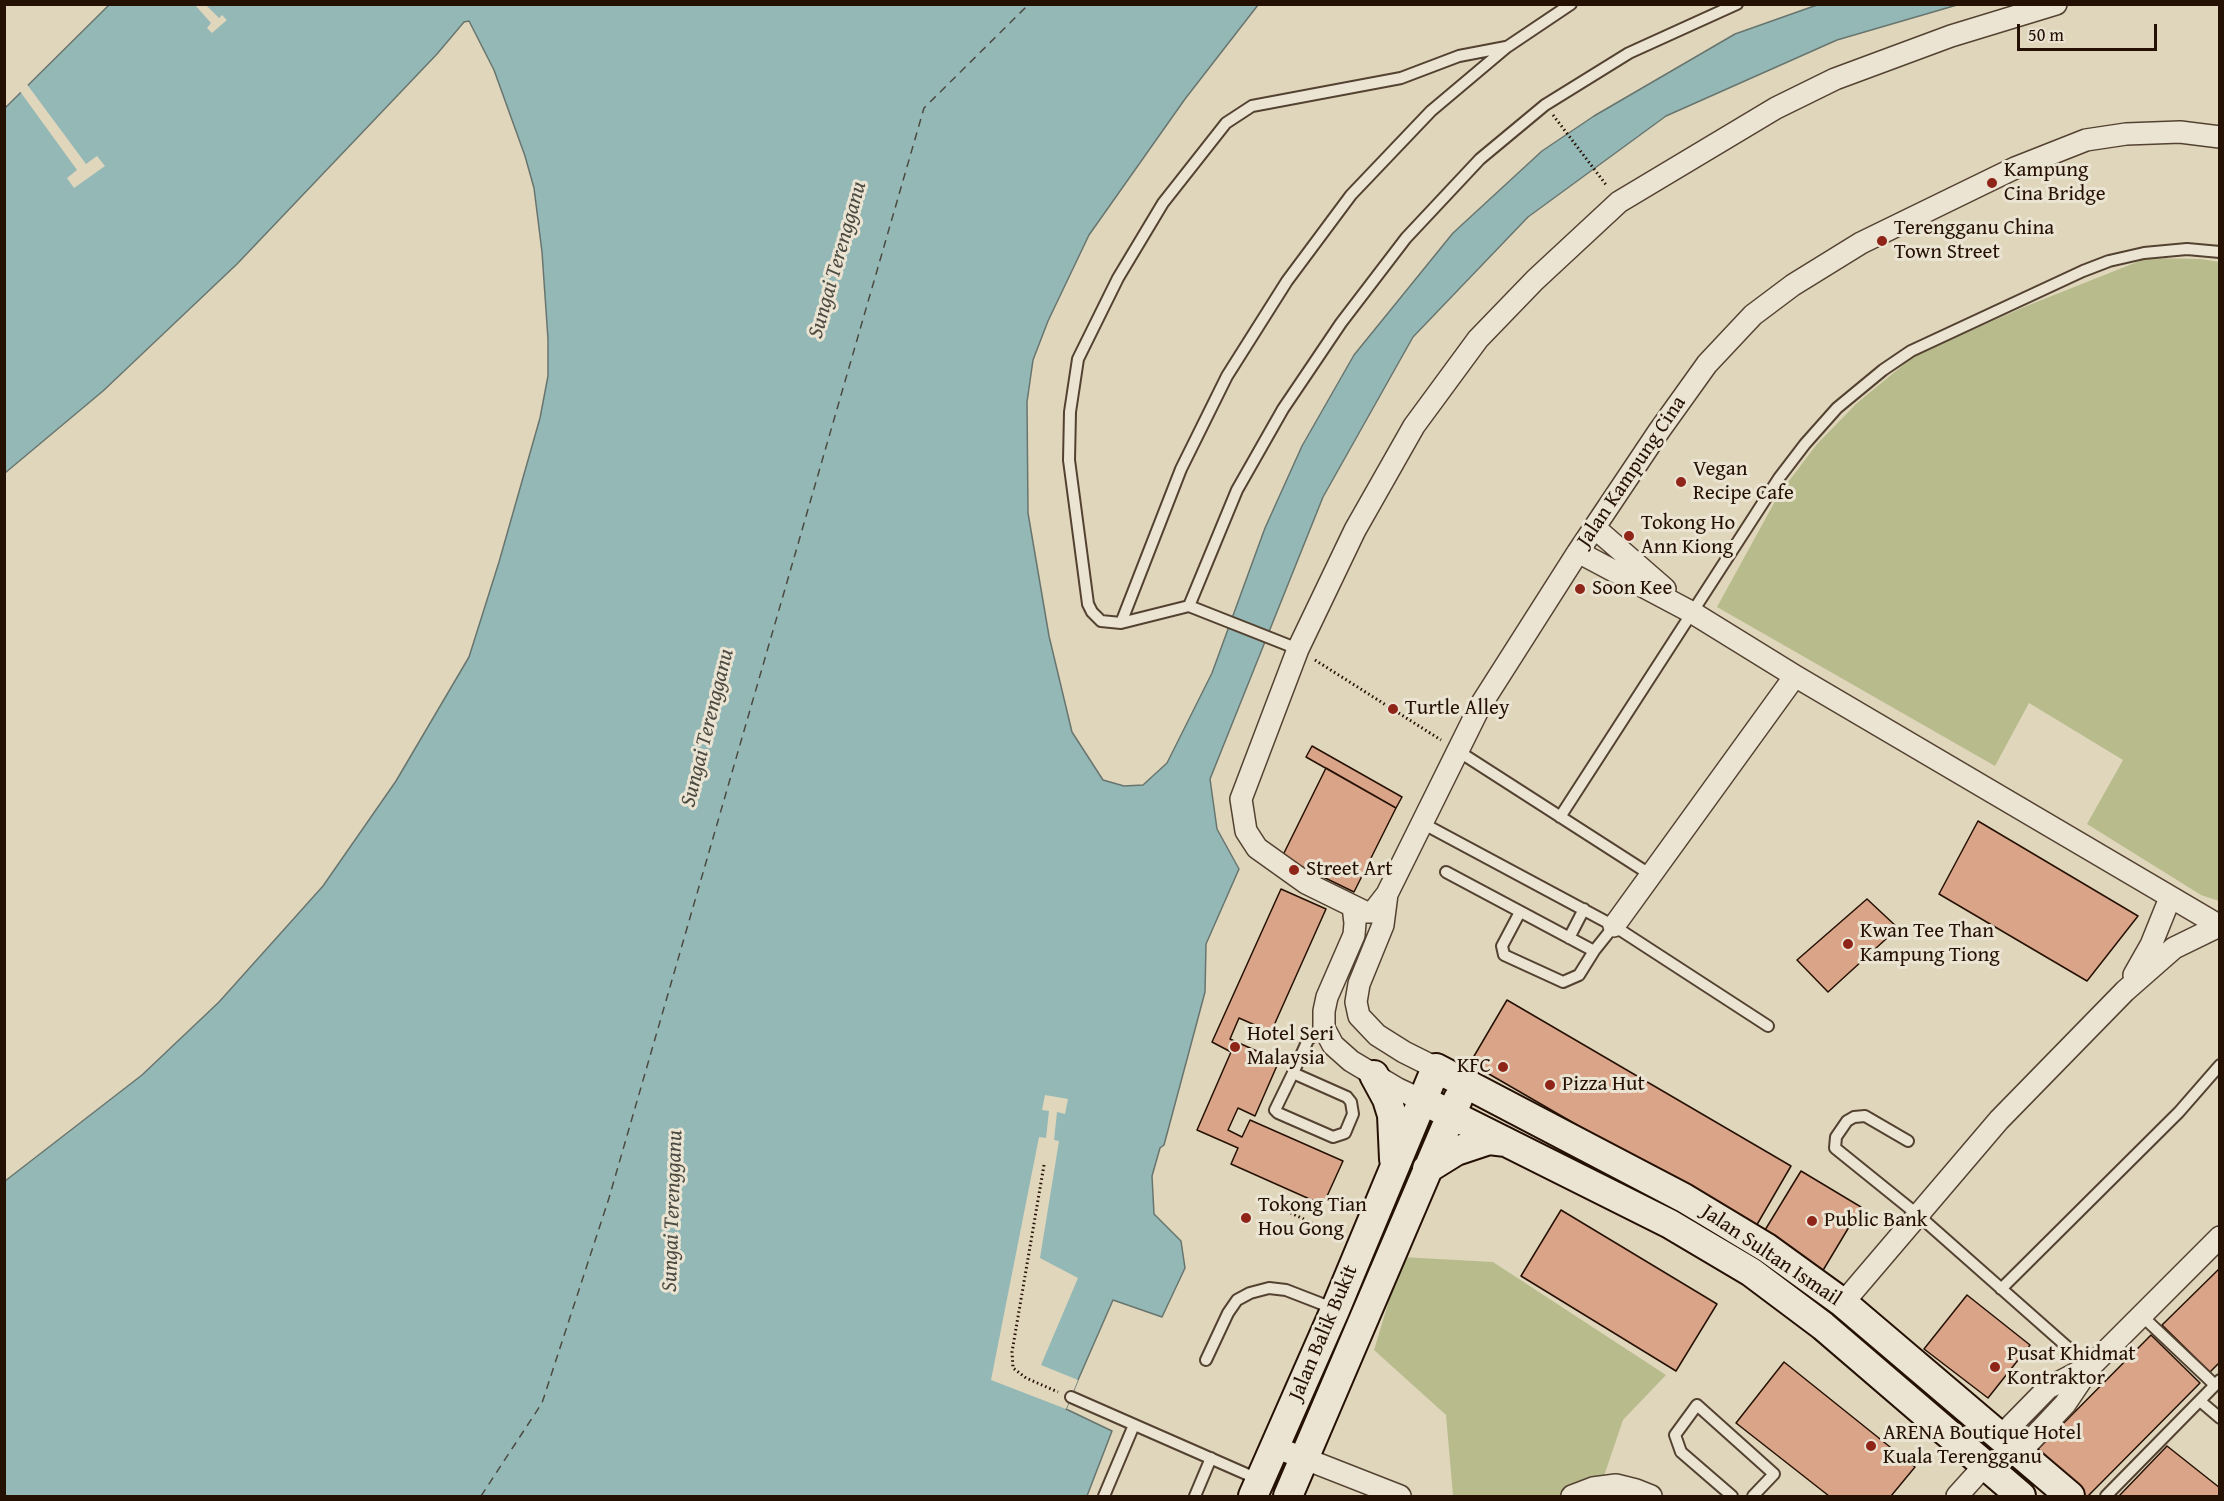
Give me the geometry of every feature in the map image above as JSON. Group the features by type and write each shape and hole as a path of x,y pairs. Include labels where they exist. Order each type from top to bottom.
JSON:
{"main road":[{"name":"Jalan Sultan Ismail","path":"1436,1068 1684,1198 1767,1248 1843,1303 2070,1497"},
{"name":"Jalan Balik Bukit","path":"1256,1488 1335,1310 1436,1068"},
{"path":"1374,1075 1388,1099 1392,1115 1394,1167"},
{"name":"Jalan Balik Bukit","path":"1288,1497 1465,1084"},
{"name":"Jalan Sultan Ismail","path":"1422,1100 1670,1224 1751,1272 1823,1326 2021,1497"},
{"path":"1427,1169 1456,1151 1489,1140 1506,1142"}],"street":[{"path":"1387,894 1373,912 1365,912 1306,883 1257,848 1246,831 1241,798 1298,649 1355,530 1414,426 1478,339 1535,280 1619,202 1776,108 1835,79 1951,36 2056,4"},
{"name":"Jalan Kampung Cina","path":"1436,1068 1404,1053 1377,1035 1359,1016 1356,1002 1359,984 1383,925 1387,894 1480,706 1578,552 1707,364 1753,315 1793,285 1861,243 2015,168 2086,140 2126,134 2180,132 2220,137"},
{"path":"1595,528 1693,613"},
{"path":"1578,552 1693,613 1795,676 2219,926"},
{"path":"1614,926 1795,676"},
{"path":"2125,991 2151,945 2170,898"},
{"path":"1353,906 1354,934 1327,998 1324,1028 1333,1045 1351,1061 1422,1100"},
{"path":"1843,1303 1999,1120 2125,991 2174,948 2219,926"},
{"path":"2009,1445 2048,1388 2090,1366 2220,1238"},
{"path":"1275,1447 1400,1497"},
{"path":"1957,1497 1985,1465"},
{"path":"1572,1497 1593,1488 1616,1485 1651,1497"}],"lane":[{"path":"1121,623 1180,469 1227,376 1287,281 1351,195 1431,111 1507,47 1571,4"},
{"path":"1189,606 1238,490 1283,409 1341,323 1406,238 1480,159 1545,105 1629,53 1737,4"},
{"path":"1298,649 1189,606 1121,623 1101,621 1092,612 1088,604 1069,460 1070,412 1078,359 1118,278 1164,203 1226,123 1252,106 1401,78 1459,56 1507,47"},
{"path":"1560,817 1754,516 1805,444 1837,408 1883,370 1911,351 2109,261 2144,253 2187,249 2220,252"},
{"path":"1458,751 1651,875"},
{"path":"1422,823 1614,926 1768,1026"},
{"path":"1446,872 1594,951"},
{"path":"1569,939 1584,909"},
{"path":"1520,912 1502,946 1504,955 1563,982 1579,975 1614,926"},
{"path":"1293,1073 1347,1097 1351,1102 1353,1114 1345,1132 1333,1137 1275,1110 1308,1040 1324,1028"},
{"path":"2001,1288 2179,1113 2220,1065"},
{"path":"1908,1141 1865,1116 1854,1116 1836,1137 1835,1148 1918,1215 2090,1366"},
{"path":"1206,1360 1228,1313 1237,1300 1250,1293 1269,1288 1286,1290 1335,1310"},
{"path":"2106,1497 2217,1382 2141,1315"},
{"path":"1071,1397 1211,1458 1256,1488"},
{"path":"2200,1401 2220,1418"},
{"path":"1732,1497 1681,1452 1675,1435 1696,1405 1774,1474 1753,1497"},
{"path":"1104,1497 1134,1425"},
{"path":"1195,1497 1211,1458"}],"path":[{"path":"1562,128 1600,177"},
{"path":"1298,649 1458,751"},
{"path":"1044,1165 1012,1352 1013,1368 1026,1378 1071,1397"},
{"path":"1266,1201 1323,1230 1362,1246"}],"green space":[{"path":"2147,258 2201,259 2219,262 2219,901 2201,895 2087,824 2123,760 2029,703 1995,766 1717,607 1779,494 1817,444 1857,403 1914,356 2024,307"},
{"path":"1402,1257 1493,1262 1666,1375 1623,1420 1603,1479 1560,1496 1453,1496 1446,1415 1374,1350"}],"water":[{"name":"Sungai Terengganu","path":"109,5 1258,5 1185,99 1089,235 1048,321 1033,360 1027,402 1028,513 1049,636 1072,732 1103,780 1124,786 1143,785 1167,763 1212,673 1265,528 1302,446 1354,355 1453,233 1542,151 1594,116 1735,34 1817,5 1957,5 1837,40 1666,116 1528,217 1413,337 1323,497 1210,779 1217,829 1239,869 1206,944 1205,992 1164,1145 1160,1148 1152,1176 1154,1214 1181,1241 1185,1268 1162,1317 1113,1300 1078,1380 1066,1409 1112,1431 1087,1496 5,1496 5,1181 142,1075 219,1002 323,886 396,781 469,657 540,418 548,376 542,252 534,188 494,70 469,21 464,22 437,54 237,264 103,391 5,473 5,108"}],"pier":[{"path":"195,5 206,5 219,18 222,15 227,20 212,33 207,28 211,23"},
{"path":"26,83 86,164 97,156 105,166 74,188 67,178 77,170 19,90"},
{"path":"1045,1095 1068,1099 1065,1114 1057,1112 1054,1140 1059,1141 1040,1258 1078,1278 1041,1365 1078,1380 1066,1409 991,1380 1039,1137 1046,1138 1049,1111 1042,1110"}],"building":[{"path":"1312,746 1402,797 1396,808 1306,757"},
{"path":"1326,768 1396,808 1354,892 1282,857"},
{"path":"1978,821 2138,916 2087,981 1939,894"},
{"name":"Hotel Seri Malaysia","path":"1281,889 1326,909 1271,1032 1239,1018 1230,1039 1279,1061 1255,1116 1238,1108 1228,1130 1242,1137 1250,1120 1343,1161 1323,1205 1231,1164 1238,1148 1197,1130 1231,1052 1212,1042"},
{"name":"Kwan Tee Than Kampung Tiong","path":"1867,899 1898,928 1828,992 1797,960"},
{"path":"1507,1000 1791,1166 1755,1228 1470,1063"},
{"name":"Public Bank","path":"1801,1171 1861,1207 1822,1272 1762,1235"},
{"path":"1561,1210 1717,1304 1676,1371 1521,1276"},
{"path":"2220,1268 2220,1362 2210,1372 2162,1325"},
{"path":"1967,1295 2030,1345 1988,1398 1924,1349"},
{"path":"2151,1335 2200,1383 2088,1496 2084,1496 2037,1450"},
{"path":"1784,1362 1915,1467 1891,1496 1829,1496 1736,1423"},
{"path":"2167,1446 2220,1488 2220,1496 2119,1496"}],"ferry route":[{"path":"481,1496 542,1403 609,1198 924,108 1029,4"}],"place":[{"name":"Kampung Cina Bridge","path":"1992,183"},
{"name":"Terengganu China Town Street","path":"1882,241"},
{"name":"Vegan Recipe Cafe","path":"1681,482"},
{"name":"Tokong Ho Ann Kiong","path":"1629,536"},
{"name":"Soon Kee","path":"1580,589"},
{"name":"Turtle Alley","path":"1393,709"},
{"name":"Street Art","path":"1294,870"},
{"name":"Kwan Tee Than Kampung Tiong","path":"1848,944"},
{"name":"Hotel Seri Malaysia","path":"1235,1047"},
{"name":"KFC","path":"1503,1067"},
{"name":"Pizza Hut","path":"1550,1085"},
{"name":"Tokong Tian Hou Gong","path":"1246,1218"},
{"name":"Public Bank","path":"1812,1221"},
{"name":"Pusat Khidmat Kontraktor","path":"1995,1367"},
{"name":"ARENA Boutique Hotel Kuala Terengganu","path":"1871,1446"}]}
